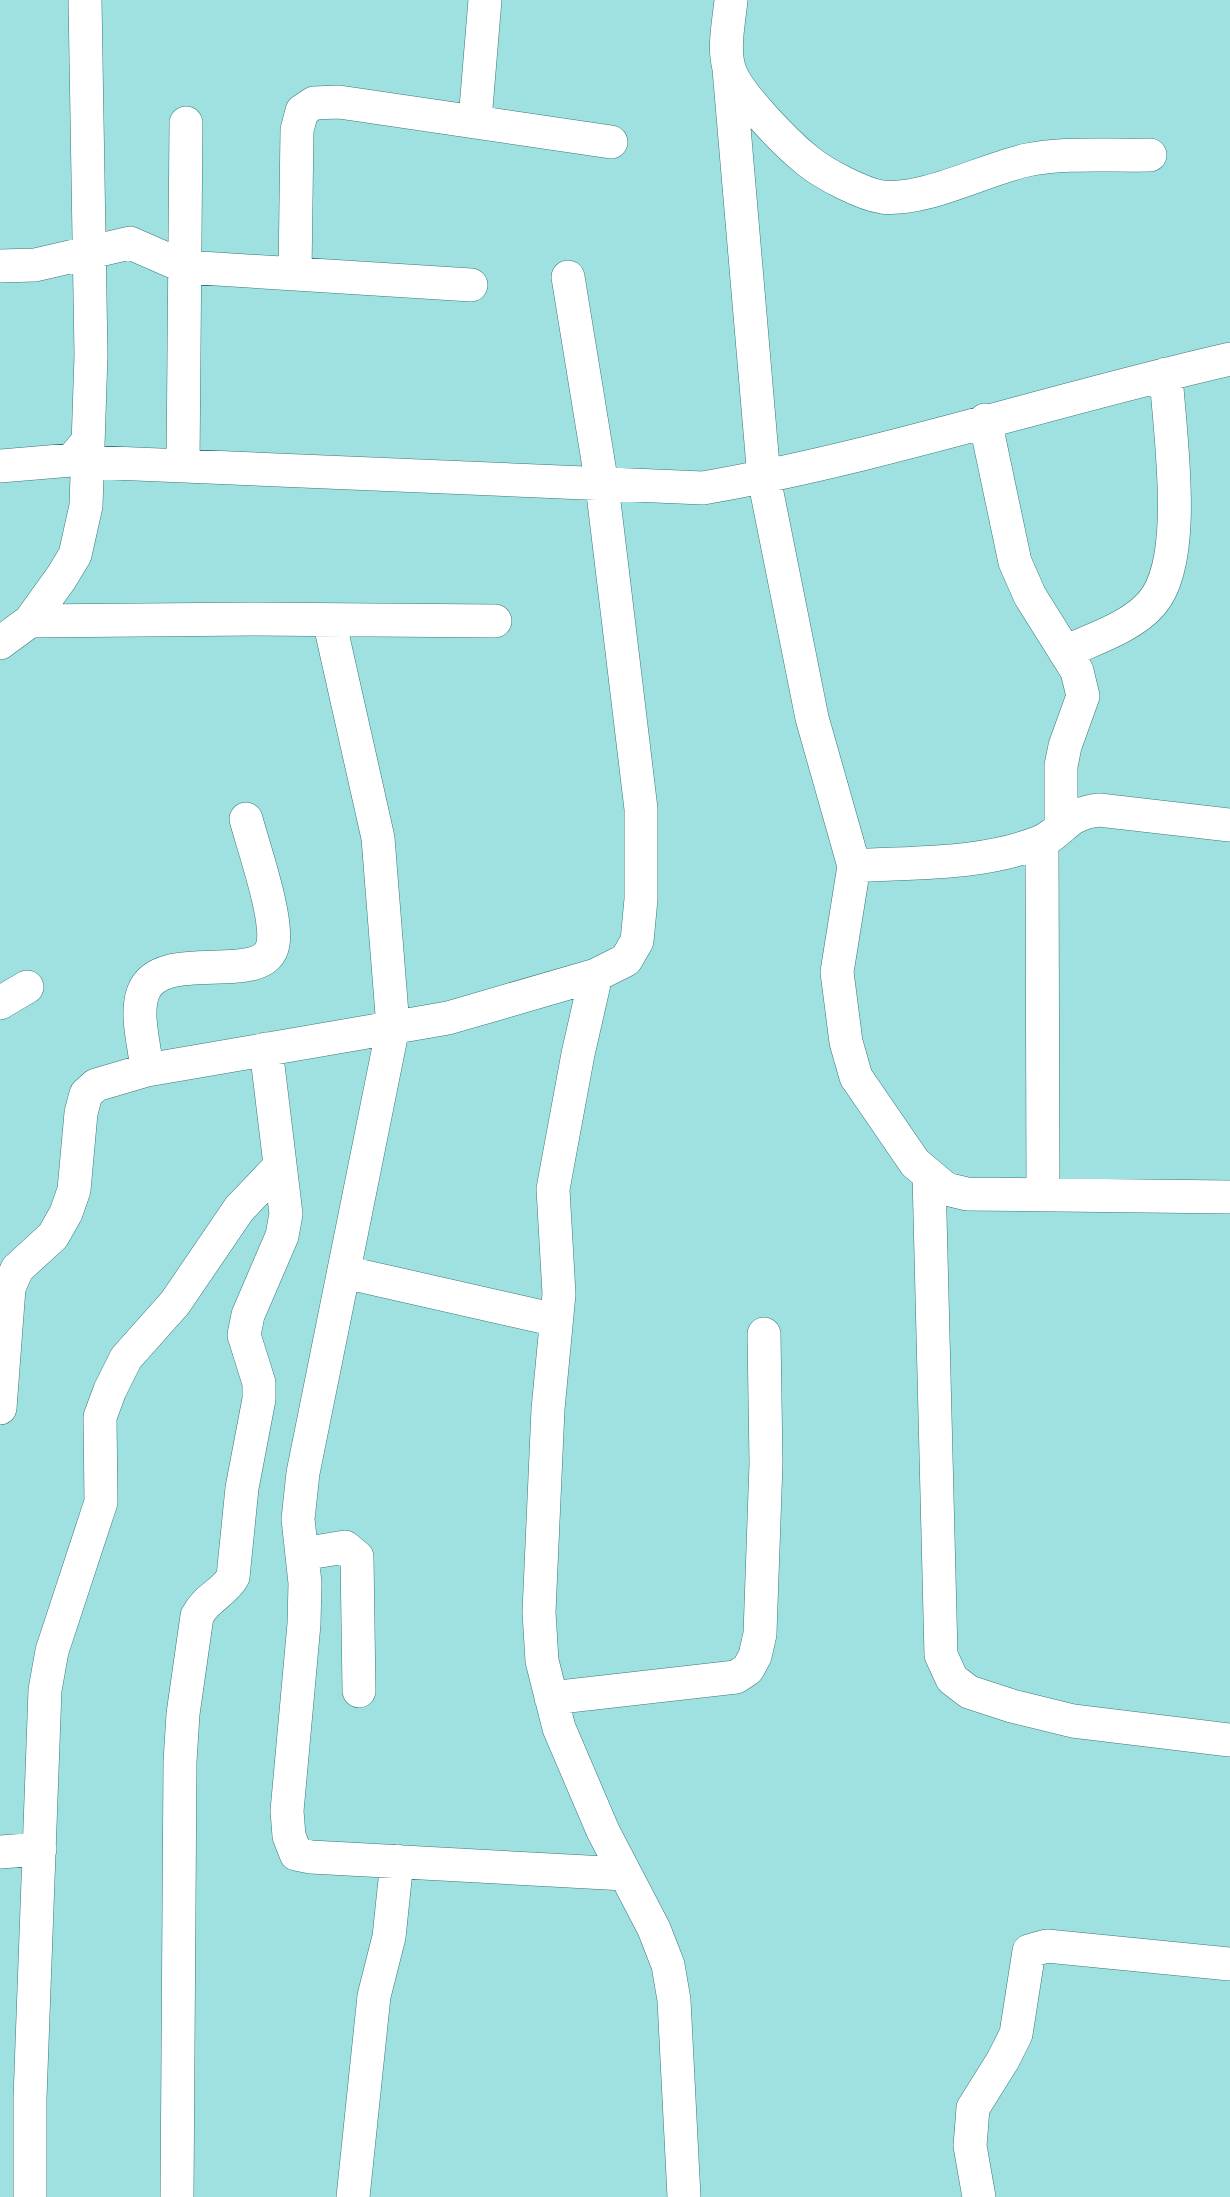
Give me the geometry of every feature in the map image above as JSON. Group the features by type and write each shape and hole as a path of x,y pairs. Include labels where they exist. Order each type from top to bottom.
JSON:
{"street":[{"path":"0,643 30,621 61,578 75,555 86,506 91,355 85,0"},
{"path":"475,120 485,0"},
{"path":"731,0 726,44 764,478 812,718 854,866 837,972 846,1042 855,1077 915,1163 946,1189 967,1194 1230,1197"},
{"path":"729,69 744,95 809,162 863,191 883,197 908,195 1025,160 1048,157 1150,155"},
{"path":"295,274 297,129 302,111 314,103 339,102 475,120 611,142"},
{"path":"183,466 186,123"},
{"path":"0,266 34,265 130,243 185,267 471,285"},
{"path":"0,1408 9,1288 17,1269 53,1236 66,1212 74,1190 81,1113 86,1094 96,1085 147,1070 448,1018 596,975 626,960 637,941 642,899 641,809 602,484 568,277"},
{"path":"88,462 703,488 764,478 1230,359"},
{"path":"1065,652 1129,622 1152,603 1165,581 1175,521 1166,374"},
{"path":"985,420 1015,562 1030,596 1077,671 1083,696 1065,746 1051,834 1043,1195"},
{"path":"0,466 72,460 83,447 88,462"},
{"path":"329,620 378,838 393,1027 303,1473 298,1519 305,1583 304,1624 287,1811 289,1836 296,1854 625,1874"},
{"path":"30,621 495,621"},
{"path":"854,866 981,858 1051,834 1079,812 1099,810 1230,825"},
{"path":"147,1070 141,1012 142,994 150,979 166,972 255,964 268,956 273,944 272,921 246,819"},
{"path":"596,975 578,1054 554,1189 559,1294 548,1409 539,1612 542,1661 559,1728 625,1874 654,1929 668,1965 674,2000 684,2197"},
{"path":"177,2197 180,1762 183,1714 197,1616 203,1604 229,1585 235,1565 242,1488 260,1399 259,1383 244,1335 248,1315 282,1236 286,1214 266,1049"},
{"path":"30,2197 30,2098 45,1690 52,1651 101,1502 100,1417 126,1358 176,1303 238,1209 279,1167"},
{"path":"929,1175 940,1655 952,1679 969,1692 1073,1721 1230,1740"},
{"path":"344,1272 556,1320"},
{"path":"551,1698 710,1681 736,1677 748,1669 755,1656 760,1634 766,1463 764,1334"},
{"path":"302,1554 345,1547 357,1557 359,1691"},
{"path":"0,1852 40,1850"},
{"path":"353,2197 374,1996 389,1936 397,1861"},
{"path":"979,2197 970,2146 973,2108 1003,2060 1016,2034 1029,1951 1047,1946 1230,1964"}]}
